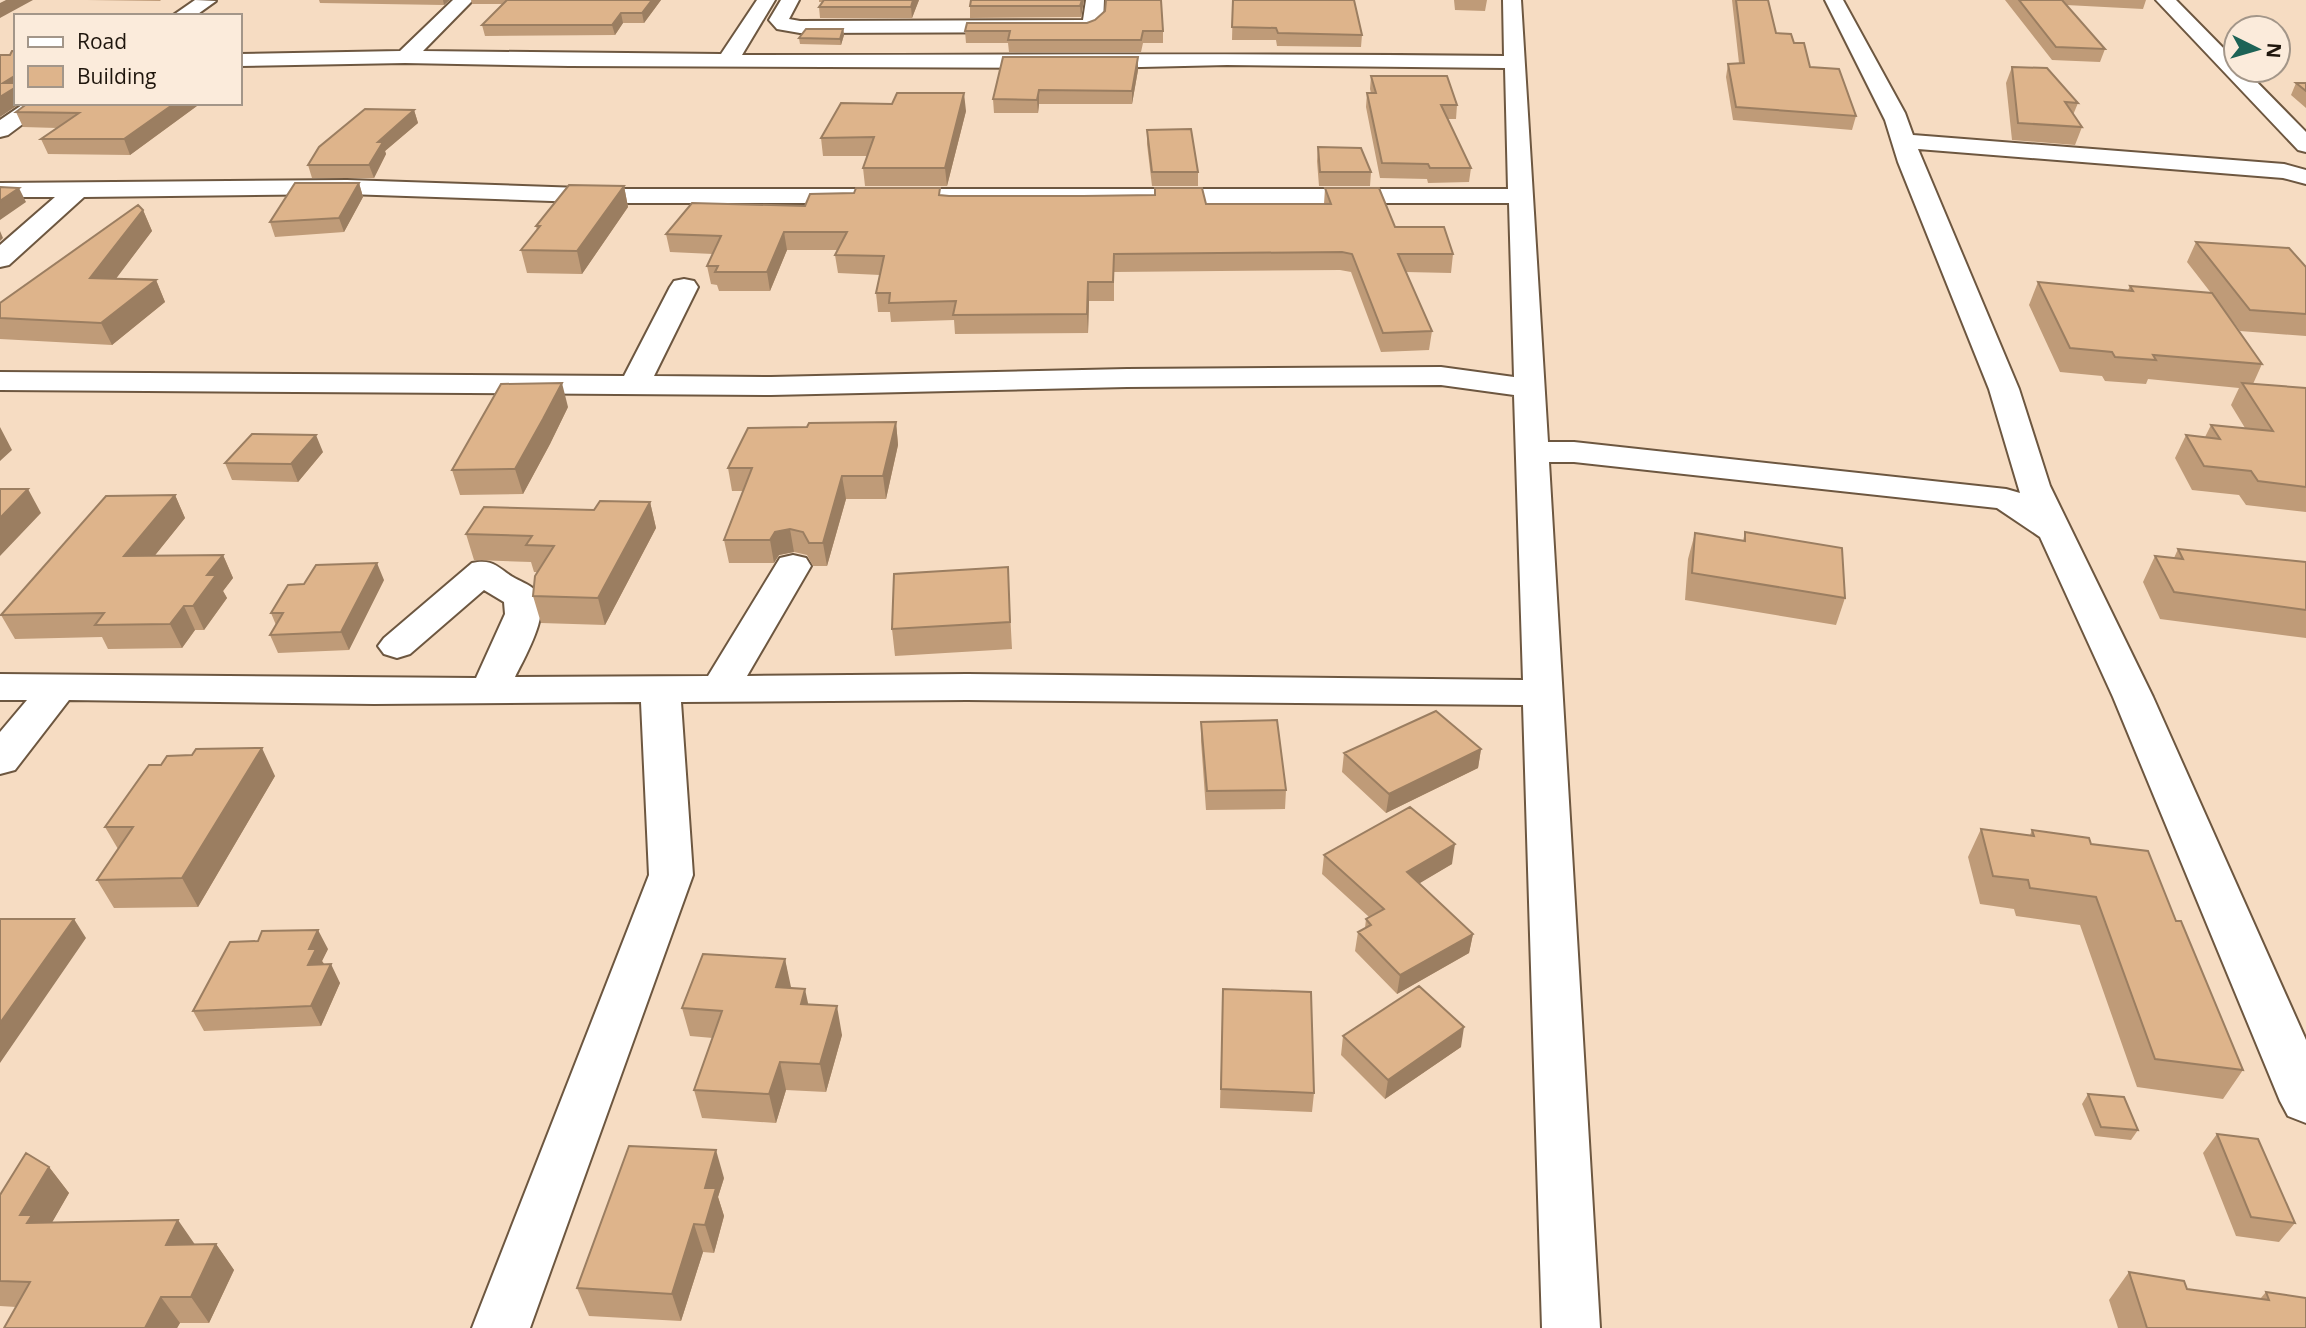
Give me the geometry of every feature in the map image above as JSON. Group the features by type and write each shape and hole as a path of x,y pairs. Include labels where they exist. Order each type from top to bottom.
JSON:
{"street":[{"path":"405,57 464,0"},
{"path":"729,60 766,0"},
{"path":"790,0 779,20 784,25 940,20 1023,20 1091,24 1095,0"},
{"path":"1512,0 1571,1328"},
{"path":"1834,0 1865,64 1891,106 1910,162 2004,388 2020,493 2053,530 2139,710 2306,1101"},
{"path":"2165,0 2306,145"},
{"path":"184,14 207,1"},
{"path":"929,61 940,20"},
{"path":"242,60 405,57 1515,62"},
{"path":"0,130 37,105"},
{"path":"1905,141 2299,172"},
{"path":"0,190 347,187 610,196 1521,196"},
{"path":"0,259 79,188"},
{"path":"634,386 684,287"},
{"path":"0,381 634,386 1441,376 1529,388"},
{"path":"1532,452 1574,452 2020,493"},
{"path":"720,688 793,566"},
{"path":"397,646 485,571 496,582 522,597 524,614 490,690"},
{"path":"0,687 490,690 1007,687 1543,692"},
{"path":"0,760 58,688"},
{"path":"501,1328 671,874 660,689"}],"building":[{"path":"507,0 652,0 642,13 621,13 612,25 482,25"},
{"path":"824,0 913,0 911,7 819,7"},
{"path":"971,0 1082,0 1080,6 970,6"},
{"path":"1106,0 1161,0 1163,31 1143,31 1141,40 1008,40 1010,31 965,31 967,23 1087,23 1105,11"},
{"path":"1233,0 1354,0 1362,35 1278,33 1276,28 1232,27"},
{"path":"1736,0 1768,0 1776,33 1791,34 1794,43 1804,43 1810,67 1839,69 1856,116 1736,107 1728,64 1744,63"},
{"path":"2019,0 2062,0 2105,49 2056,47"},
{"path":"806,29 843,29 840,39 799,38"},
{"path":"14,51 14,76 3,83 14,83 14,88 0,97 0,55 10,55"},
{"path":"1003,57 1138,57 1132,91 1039,90 1037,100 993,99"},
{"path":"2012,67 2047,68 2078,103 2065,102 2082,127 2018,123"},
{"path":"1371,76 1447,76 1457,105 1441,105 1471,168 1430,168 1428,164 1382,163 1367,93 1376,93"},
{"path":"2296,83 2306,83 2306,91"},
{"path":"897,93 964,93 945,168 863,168 874,137 821,138 841,103 892,104"},
{"path":"25,105 172,105 124,139 41,139 79,113 16,112"},
{"path":"365,109 414,110 378,142 383,142 369,165 308,165 319,147"},
{"path":"1191,129 1198,172 1152,172 1147,130"},
{"path":"1318,147 1361,148 1371,172 1320,172"},
{"path":"295,183 359,183 339,218 270,222"},
{"path":"569,185 624,186 577,251 521,250 540,226 536,226"},
{"path":"0,187 19,188 0,201"},
{"path":"856,188 940,188 939,195 949,196 1083,196 1155,195 1155,188 1202,188 1206,204 1331,204 1325,188 1379,188 1395,227 1444,227 1453,254 1398,254 1432,331 1383,333 1352,254 1342,252 1114,254 1113,282 1088,282 1087,314 953,315 956,301 889,303 890,293 876,293 884,256 835,255 847,232 784,232 767,272 715,272 718,266 707,266 721,236 666,234 692,203 805,206 810,194 854,193"},
{"path":"138,205 143,210 90,278 156,280 101,323 0,318 0,303"},
{"path":"2196,242 2289,248 2306,267 2306,314 2250,310"},
{"path":"2038,282 2133,291 2130,286 2212,293 2262,364 2153,355 2156,360 2115,357 2112,352 2070,348"},
{"path":"562,383 515,469 452,470 501,384"},
{"path":"2242,383 2306,388 2306,487 2258,481 2251,471 2204,466 2186,435 2220,439 2211,425 2273,431"},
{"path":"896,422 883,476 842,476 823,543 809,543 803,532 790,529 775,532 770,540 724,540 752,468 728,468 748,428 807,427 809,423"},
{"path":"252,434 316,435 291,464 225,463"},
{"path":"0,489 28,489 0,518"},
{"path":"175,495 124,556 223,555 207,575 216,575 193,606 184,606 170,624 95,625 104,613 1,615 106,496"},
{"path":"600,501 650,502 598,598 533,596 535,576 554,546 526,545 532,536 466,534 484,507 594,510"},
{"path":"1745,532 1842,548 1845,598 1692,573 1695,533 1745,541"},
{"path":"2178,549 2306,562 2306,610 2174,592 2155,556 2183,559"},
{"path":"377,563 341,632 270,635 283,613 271,613 288,585 304,584 316,565"},
{"path":"1008,567 1010,622 892,629 894,574"},
{"path":"1436,711 1481,749 1389,794 1344,753"},
{"path":"1277,720 1286,790 1207,791 1201,722"},
{"path":"262,748 182,878 97,880 133,827 105,827 149,765 161,765 167,756 192,755 196,749"},
{"path":"1410,807 1455,844 1407,872 1473,934 1400,975 1358,932 1371,925 1366,919 1384,909 1324,855"},
{"path":"1981,829 2034,836 2032,830 2089,838 2091,844 2148,851 2176,921 2181,921 2243,1070 2155,1059 2096,897 2030,888 2028,880 1993,876"},
{"path":"0,919 74,919 0,1023"},
{"path":"318,930 309,949 316,949 308,965 331,964 311,1006 193,1011 230,942 258,941 262,931"},
{"path":"703,954 785,959 776,987 805,989 801,1004 837,1006 820,1064 780,1062 769,1094 694,1090 722,1011 682,1008"},
{"path":"1419,986 1464,1027 1388,1080 1343,1036"},
{"path":"1223,989 1311,992 1314,1093 1221,1089"},
{"path":"2088,1094 2124,1097 2138,1130 2101,1127"},
{"path":"2217,1134 2258,1139 2295,1223 2251,1217"},
{"path":"629,1146 716,1150 705,1188 716,1188 705,1225 694,1224 672,1294 577,1288"},
{"path":"26,1153 49,1167 20,1215 32,1215 27,1223 178,1220 166,1245 216,1244 191,1297 161,1297 145,1328 4,1328 30,1282 0,1281 0,1195"},
{"path":"2129,1272 2184,1281 2187,1289 2269,1300 2266,1292 2306,1298 2306,1328 2147,1328"}]}
